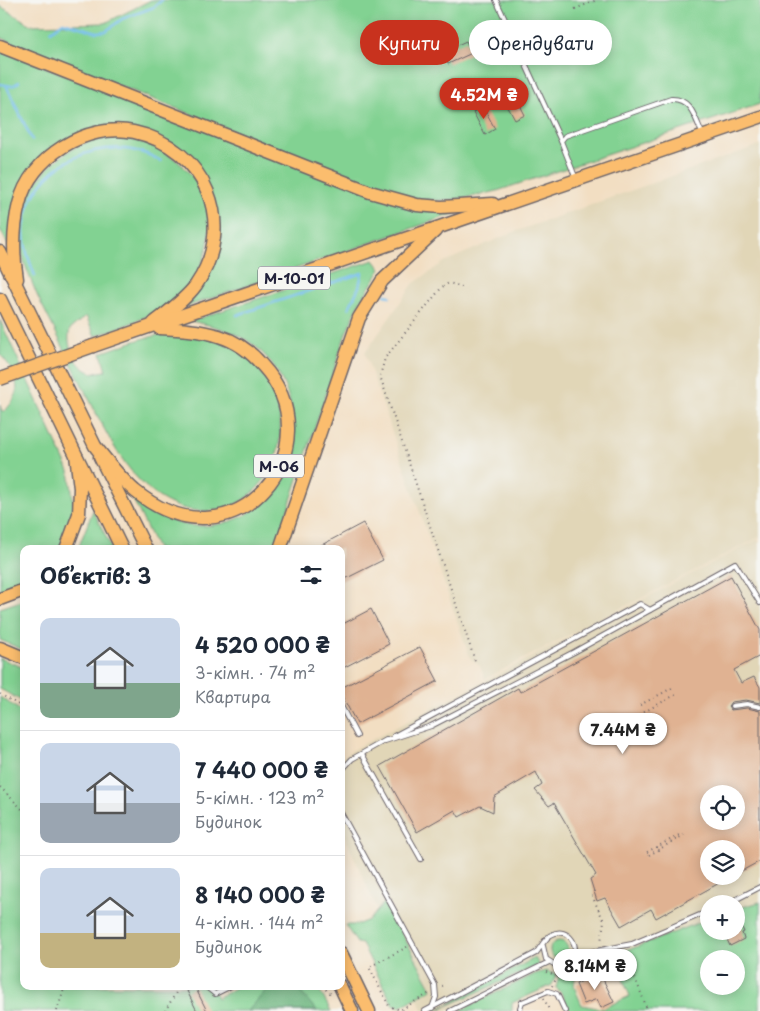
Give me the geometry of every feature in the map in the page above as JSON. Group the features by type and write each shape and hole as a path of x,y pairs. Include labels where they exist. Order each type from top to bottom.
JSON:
{"main road":[{"path":"0,46 335,179 393,198 417,205 441,208 510,203"},
{"name":"М-10-01","path":"149,328 760,117"},
{"path":"18,290 14,239 19,202 28,183 41,165 58,150 78,138 96,133 115,130 148,136 164,143 190,164 207,189 216,221 213,247 204,272 182,301 149,328"},
{"path":"281,545 359,318 382,281 440,227"},
{"name":"М-06","path":"0,252 18,290 95,446 136,491 173,513 194,518 227,515 254,501 273,479 281,462 287,420 284,404 268,371 254,356 240,345 220,336 181,328 149,328 93,346 0,379"},
{"path":"0,299 120,545"},
{"path":"95,446 144,545"},
{"path":"67,545 79,514 76,455"},
{"path":"0,599 20,592"},
{"path":"0,648 20,656"},
{"path":"345,960 370,1011"},
{"path":"342,990 352,1011"}],"lane":[{"path":"496,0 577,180"},
{"path":"561,141 565,136 671,99 679,99 687,103 703,136"},
{"path":"385,741 430,726 650,610 735,562 760,603"},
{"path":"345,767 352,759 640,604 650,610"},
{"path":"732,706 747,704 760,707"},
{"path":"345,714 357,736"},
{"path":"362,754 421,859"},
{"path":"345,820 414,944 437,990 432,1008"},
{"path":"744,895 760,886"},
{"path":"543,946 544,955 549,962 557,966 566,964 575,955 632,944 700,916"},
{"path":"425,1011 536,953 550,935 558,932 566,934 575,943 575,955"},
{"path":"450,1011 549,962"},
{"path":"210,990 215,994 222,990"},
{"path":"520,1008 522,1002 548,991 557,994 565,1011"}],"path":[{"path":"575,9 597,0"},
{"path":"462,287 449,283 442,287 384,358 380,376 476,664"},
{"path":"640,704 674,686"},
{"path":"0,694 20,706"},
{"path":"644,713 677,694"},
{"path":"0,787 20,807"},
{"path":"648,853 683,834"},
{"path":"648,853 660,844"},
{"path":"648,853 662,848"},
{"path":"594,892 592,896 604,921 602,942"},
{"path":"414,944 369,968 389,1006 395,1009 400,1010 432,992"},
{"path":"622,946 648,1011"},
{"path":"546,972 558,976 571,973 582,964 599,955 596,974"},
{"path":"544,989 553,986 558,976"},
{"path":"442,986 446,984"},
{"path":"57,1011 64,990"},
{"path":"165,1011 178,990"},
{"path":"328,990 334,999"},
{"path":"543,996 548,1011"},
{"path":"391,1011 395,1009"}],"shaded area":[{"path":"760,145 760,537 485,679 480,666 470,658 365,353 413,284 444,262 514,232"},
{"path":"758,539 760,545 760,902 745,906 745,895 700,895 700,922 631,949 596,953 582,961 570,972 562,975 542,972 535,974 459,1011 423,1011 345,837 345,756 354,749"}],"green space":[{"path":"151,0 760,0 760,104 497,191 457,199 420,199 393,194 0,37 0,6 31,25 105,23"},
{"path":"0,50 420,210 456,213 177,310 201,286 213,267 219,246 219,228 193,162 116,127 38,161 9,247 0,229"},
{"path":"115,138 142,143 165,152 184,167 198,185 207,207 210,230 205,255 193,280 184,291 173,301 148,316 95,336 86,316 70,329 69,342 73,356 82,366 93,373 106,371 101,353 137,340 174,334 193,335 224,343 242,352 249,358 261,371 276,401 280,417 278,450 272,466 263,481 245,499 230,507 196,511 180,507 165,501 134,475 118,453 105,430 37,295 23,259 20,232 22,216 27,201 43,173 67,152 81,145 102,139"},
{"path":"374,260 381,269 360,302 346,333 276,545 155,545 132,497 171,520 188,525 197,526 231,521 258,507 277,485 289,458 293,429 289,399 276,370 255,346 240,336 191,321"},
{"path":"0,320 69,471 74,506 71,522 61,545 20,545 20,584 0,591 0,405 2,411 5,411 14,399 17,389 13,373 7,362 0,355"},
{"path":"93,510 110,545 80,545"},
{"path":"20,601 20,648 0,640 0,608"},
{"path":"0,658 20,666 20,700 0,689"},
{"path":"0,697 20,710 20,990 216,990 214,991 217,998 232,990 319,990 331,1011 0,1011"},
{"path":"385,902 432,989 400,1007 393,1005 362,944 357,943 345,925 356,925 369,920"},
{"path":"760,902 760,1011 570,1011 561,993 556,988 559,975 573,971 582,961 586,966 575,980 576,993 582,1005 602,1009 630,996 615,961 615,951 631,949 700,922 700,940 745,940 745,906"},
{"path":"555,941 563,941 568,946 566,957 555,959 550,954 550,946"},
{"path":"535,958 539,965 435,1011"},
{"path":"546,971 556,975 552,985 512,1003 512,1011 459,1011 535,974"},
{"path":"266,990 299,990 317,1011 248,1011"}],"building":[{"path":"466,41 469,47 469,54 459,59 459,44"},
{"path":"514,93 525,115 515,120 503,98"},
{"path":"483,106 495,129 485,135 473,112"},
{"path":"363,523 383,560 345,579 345,545 322,545"},
{"path":"731,576 760,630 760,656 734,670 741,683 754,677 760,687 760,703 746,700 731,702 728,706 731,710 747,708 760,711 760,861 745,869 745,840 700,840 700,885 716,885 656,918 651,909 621,926 605,898 597,901 590,879 596,875 554,803 549,806 535,790 542,785 536,772 494,797 493,812 480,806 459,817 455,810 417,832 380,766 518,688 520,692"},
{"path":"371,609 389,644 345,667 345,623"},
{"path":"420,647 438,681 357,724 345,702 345,686"},
{"path":"727,940 742,940 730,946"},
{"path":"600,973 614,1002 601,1008 597,999 584,1004 576,984"},
{"path":"196,990 207,1011 197,1011 187,991"}],"waterway":[{"path":"51,31 63,22 97,32 106,31 122,19 154,7 162,0"},
{"path":"0,84 12,86 19,82"},
{"path":"7,87 32,140"},
{"path":"35,276 25,246 24,228 29,205 40,185 56,170 75,158 96,151 118,148 140,152 161,161"},
{"path":"237,315 362,273 359,287 349,308"},
{"path":"385,295 390,296"}]}
